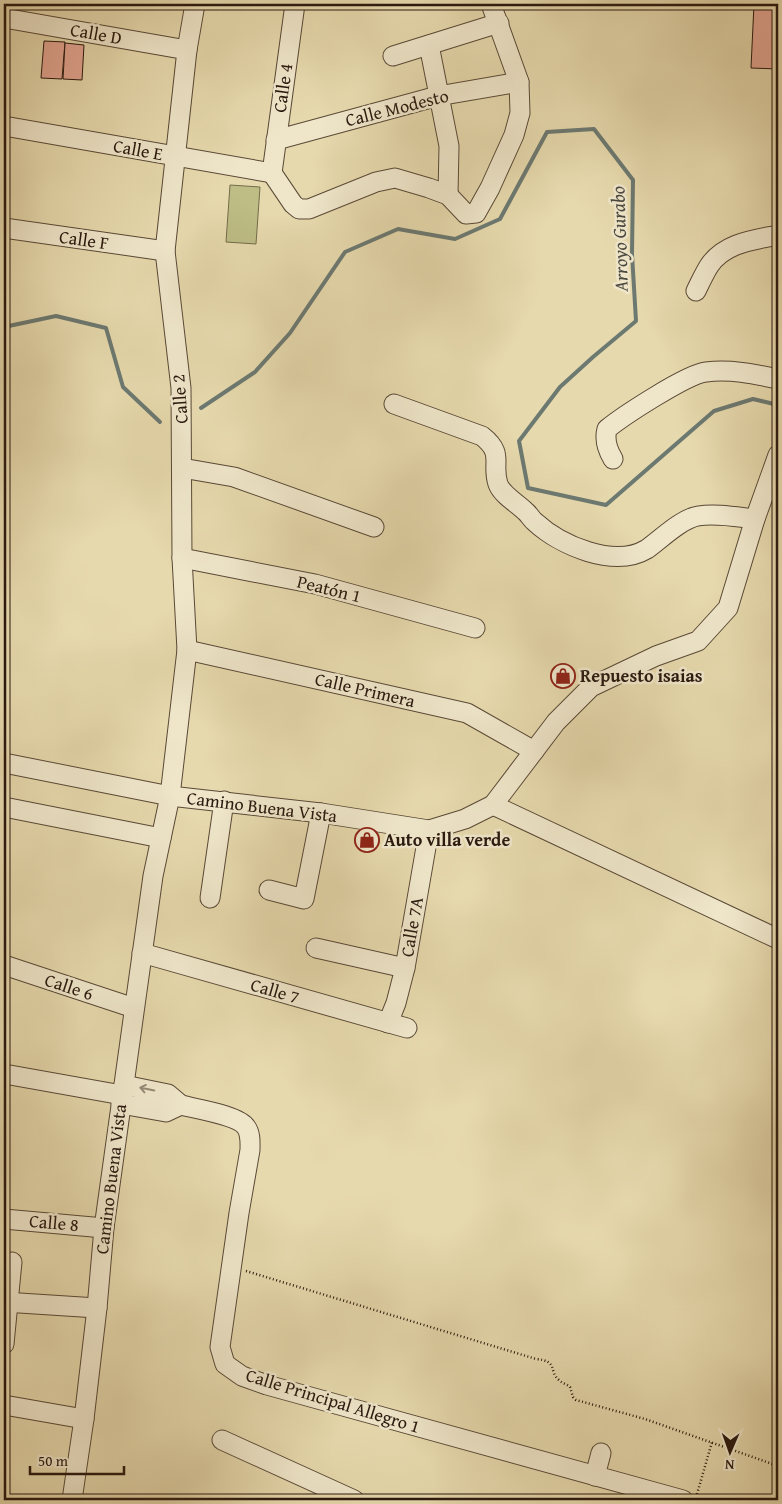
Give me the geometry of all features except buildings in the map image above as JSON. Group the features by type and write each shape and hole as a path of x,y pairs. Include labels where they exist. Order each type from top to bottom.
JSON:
{"street":[{"name":"Calle 2","path":"170,796 187,650 182,558 181,388 164,251 195,4"},
{"name":"Calle 4","path":"272,173 295,4"},
{"path":"272,173 293,204 299,209 309,209 376,182 395,178 448,195 466,214 476,213 490,188 518,123 519,82 491,4"},
{"name":"Calle D","path":"4,18 188,50"},
{"path":"393,56 499,23"},
{"path":"429,45 449,146 448,195"},
{"name":"Calle Modesto","path":"276,140 438,96 519,82"},
{"name":"Calle E","path":"4,126 272,173"},
{"name":"Calle F","path":"4,228 164,251"},
{"path":"696,291 710,265 721,252 744,242 778,236"},
{"path":"613,459 606,444 607,430 637,409 692,376 704,372 733,371 778,378"},
{"path":"394,404 482,436 495,450 498,486 534,521 554,537 573,547 600,554 624,556 644,550 697,516 755,519"},
{"name":"Camino Buena Vista","path":"72,1500 84,1419 104,1228 134,1008 153,876 170,796 321,813 429,830 465,819 493,805 556,722 591,687 656,656 698,641 728,608 755,519 778,455"},
{"path":"182,468 234,477 374,527"},
{"name":"Peatón 1","path":"182,558 314,584 475,628"},
{"name":"Calle Primera","path":"187,650 467,713 534,752"},
{"path":"4,763 170,796"},
{"path":"210,898 224,801"},
{"path":"493,805 778,939"},
{"path":"4,807 161,838"},
{"path":"269,890 304,899 321,813"},
{"name":"Calle 7A","path":"388,1023 396,1003 405,968 429,830"},
{"path":"316,948 405,968"},
{"name":"Calle 7","path":"142,953 407,1028"},
{"name":"Calle 6","path":"4,965 134,1008"},
{"name":"Calle Principal Allegro 1","path":"10,1075 122,1095 168,1094 181,1105 236,1119 246,1127 250,1139 250,1150 220,1347 225,1364 242,1376 276,1388 683,1500"},
{"name":"Calle 8","path":"4,1218 104,1228"},
{"path":"4,1344 6,1302 12,1262"},
{"path":"6,1302 97,1308"},
{"path":"4,1405 84,1419"},
{"path":"222,1440 354,1500"},
{"path":"595,1476 601,1453"}],"path":[{"path":"231,1267 536,1359 545,1360 554,1368 558,1379 570,1387 576,1400 645,1419 778,1466"},
{"path":"696,1500 712,1442"}],"green space":[{"path":"230,185 260,187 256,244 226,242"}],"waterway":[{"name":"Arroyo Gurabo","path":"201,408 255,372 290,333 345,252 398,229 455,239 500,219 547,132 594,129 633,180 632,254 636,321 560,387 519,441 528,488 606,505 714,411 753,399 778,405"},
{"name":"Arroyo Gurabo","path":"4,327 56,316 106,328 123,387 160,422"}],"place":[{"name":"Repuesto isaias","path":"563,676"},
{"name":"Auto villa verde","path":"367,840"}]}
